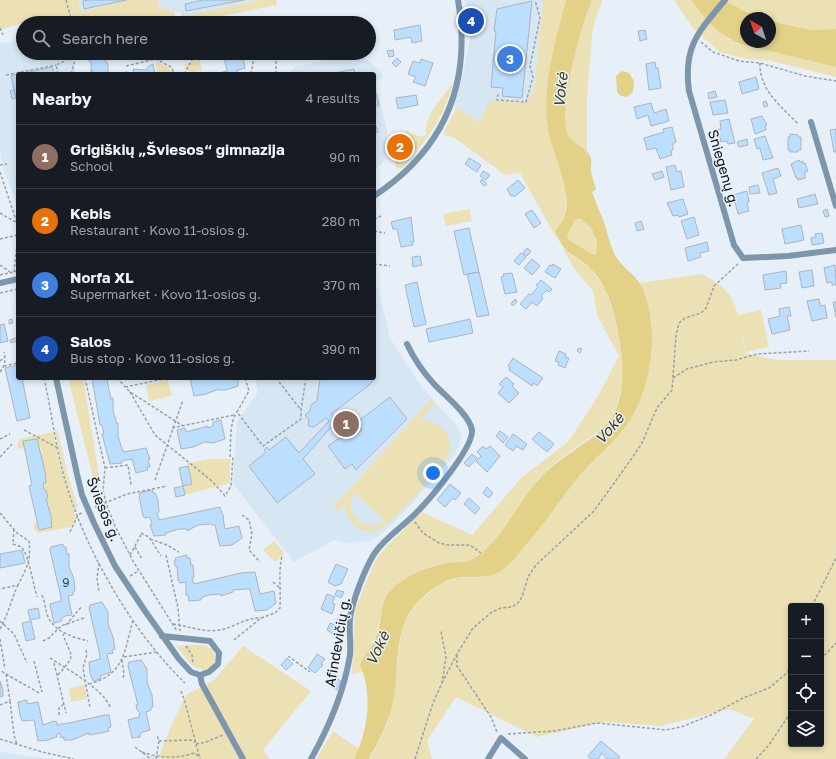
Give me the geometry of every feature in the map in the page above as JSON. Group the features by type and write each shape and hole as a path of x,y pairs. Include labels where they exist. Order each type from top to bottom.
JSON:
{"street":[{"path":"376,194 402,175 426,148 442,125 451,105 463,51 462,27 458,0"},
{"name":"Sniegenų g.","path":"725,0 696,36 691,48 687,71 690,91 734,245 743,258"},
{"path":"811,122 836,206"},
{"path":"743,258 788,256 836,250"},
{"path":"0,283 16,279"},
{"name":"Afindevičių g.","path":"311,759 330,724 341,690 350,655 350,618 368,566 381,546 411,518 453,468 469,442 472,430 462,413 433,383 415,361 407,344"},
{"name":"Šviesos g.","path":"56,380 77,474 88,509 124,580 162,636 191,672"},
{"path":"162,636 210,641 219,653 218,664 209,672 200,675 191,672"},
{"path":"200,675 202,684 243,759"},
{"path":"488,759 501,738 525,759"}],"path":[{"path":"66,0 70,16"},
{"path":"498,94 497,100 526,102 533,77 530,66 540,18 535,0"},
{"path":"462,27 486,22"},
{"path":"0,28 3,35"},
{"path":"696,36 703,45 719,55 739,61 760,63 805,76 836,82"},
{"path":"72,72 75,60"},
{"path":"126,66 152,60"},
{"path":"158,60 171,67 174,72"},
{"path":"185,72 192,60"},
{"path":"251,72 254,60"},
{"path":"276,72 277,60"},
{"path":"21,72 56,65 65,61"},
{"path":"760,63 760,72 768,93 798,124"},
{"path":"56,65 58,72"},
{"path":"6,75 16,73"},
{"path":"0,165 7,164"},
{"path":"0,172 16,218"},
{"path":"0,214 16,223"},
{"path":"376,218 381,216"},
{"path":"376,230 385,232"},
{"path":"0,239 16,235"},
{"path":"13,272 16,250"},
{"path":"415,759 429,716 442,683 473,628 492,612 501,608 512,607 518,603 522,597 528,577 536,565 594,511 642,443 657,408 672,390 676,336 679,323 684,318 701,313 706,308 714,286 743,258"},
{"path":"376,264 390,266"},
{"path":"0,265 13,272"},
{"path":"0,275 16,271"},
{"path":"0,293 16,289"},
{"path":"0,372 4,366 6,357 4,352"},
{"path":"673,378 688,369 713,362 736,360 757,354 809,352"},
{"path":"0,361 6,357"},
{"path":"4,366 16,363"},
{"path":"85,380 105,468 103,490 106,503 138,571 192,655 191,672"},
{"path":"119,380 130,392 183,426"},
{"path":"125,388 161,380"},
{"path":"172,428 234,415 248,391 245,380"},
{"path":"278,380 302,410"},
{"path":"237,412 263,446 300,419 306,380"},
{"path":"130,392 155,435 213,482 225,496 231,486 234,415"},
{"path":"155,480 183,400"},
{"path":"24,430 58,448"},
{"path":"0,439 10,434"},
{"path":"0,457 12,444"},
{"path":"105,468 128,465 131,485"},
{"path":"70,532 78,515 88,509 127,494 167,486"},
{"path":"0,514 29,541 29,571 37,597"},
{"path":"242,515 249,520 252,534 249,550 260,562"},
{"path":"411,518 423,533 438,542 448,545 470,545 481,553"},
{"path":"14,528 13,544 22,548 30,563"},
{"path":"130,555 141,533 150,539 167,545 178,552"},
{"path":"150,539 161,556"},
{"path":"135,547 142,559"},
{"path":"166,555 180,625 180,637"},
{"path":"234,640 261,618 275,613 280,608 281,589 279,568 282,556"},
{"path":"814,603 836,558"},
{"path":"0,630 18,585 30,563"},
{"path":"99,563 97,578 99,593"},
{"path":"124,580 138,571"},
{"path":"273,582 281,589"},
{"path":"0,589 18,585"},
{"path":"42,595 47,614 55,625 68,636 88,641"},
{"path":"66,625 82,606"},
{"path":"172,624 204,631 213,631 222,630 253,617 261,618"},
{"path":"55,625 66,625 84,618"},
{"path":"89,684 110,675 116,670 122,660 134,620"},
{"path":"0,621 14,634 27,663"},
{"path":"42,641 49,638 61,626"},
{"path":"441,631 446,657 442,683"},
{"path":"58,676 71,661 72,654 63,632"},
{"path":"0,639 5,669"},
{"path":"824,656 836,642"},
{"path":"86,650 87,654 83,668 90,708"},
{"path":"123,657 157,652"},
{"path":"457,654 457,666 491,717 501,738 510,733 554,731 597,723 666,730 681,727 712,715 743,698 769,688 788,674"},
{"path":"288,656 310,672"},
{"path":"50,658 89,684 108,702 110,708"},
{"path":"122,660 124,674 123,679"},
{"path":"34,661 42,692"},
{"path":"54,661 66,714"},
{"path":"1,671 39,693"},
{"path":"6,674 14,735 17,745"},
{"path":"181,692 200,758"},
{"path":"0,705 10,701"},
{"path":"59,715 59,708 64,704"},
{"path":"756,759 769,746 788,717"},
{"path":"159,741 183,740 196,743 206,742 228,733"},
{"path":"156,758 159,741 157,736"},
{"path":"0,739 17,745 74,759"},
{"path":"135,747 151,759"},
{"path":"142,752 156,758 181,758 194,753 200,758"}],"shaded area":[{"path":"0,0 78,0 81,11 131,0 158,0 159,7 174,11 175,16 16,16 16,25 0,30"},
{"path":"78,0 131,0 80,11"},
{"path":"158,0 260,0 188,15 158,7"},
{"path":"260,0 276,0 277,5 222,16 182,16 181,13 188,15"},
{"path":"464,0 543,0 534,87 527,104 490,100 480,122 454,107 463,74 472,28 470,15"},
{"path":"543,0 566,0 550,70 562,174 566,192 565,214 561,224 555,230 558,241 520,173 505,175 456,139 443,134 456,108 480,122 490,100 527,103 534,87"},
{"path":"592,0 603,0 595,20 592,36 587,98 587,151 570,138 565,124 568,89 572,68 582,28"},
{"path":"674,0 691,0 698,10 728,39 740,42 740,48 763,48 836,67 836,77 767,60 747,59 719,52 692,27"},
{"path":"723,0 836,0 836,29 811,30 776,22 776,12 747,12"},
{"path":"16,41 16,60 73,60 76,72 16,72 16,202 3,168 0,148 0,44"},
{"path":"200,60 202,70 191,72 185,69 184,64"},
{"path":"325,60 368,60 383,74 381,79 376,81 376,72 289,72 295,67"},
{"path":"156,62 168,67 172,72 157,72"},
{"path":"453,83 445,108 433,128 403,168 396,168 395,162 400,135 407,131 420,137 426,135 426,127 431,114"},
{"path":"376,85 387,130 385,161 376,168"},
{"path":"469,209 472,221 446,226 443,214"},
{"path":"576,219 581,219 592,229 594,236 597,239 597,253 594,255 569,240 567,235"},
{"path":"563,248 591,269 606,291 613,311 619,337 624,379 614,415 606,426 557,461 538,479 497,539 474,559 464,562 431,566 403,581 385,598 376,636 360,665 362,672 352,674 355,610 375,561 386,547 422,512 472,535 522,477 568,442 597,398 619,356 597,315 593,291 575,270"},
{"path":"702,274 722,287 732,299 738,314 746,353 776,360 836,360 836,759 724,759 754,719 729,709 660,726 605,722 537,737 456,697 427,741 432,759 370,759 387,724 392,706 400,641 404,622 415,605 439,584 456,578 486,577 579,476 634,413 641,396 652,352 652,321 647,300 639,283"},
{"path":"378,287 390,338 421,386 457,426 462,437 455,455 393,524 380,535 369,541 346,543 334,540 294,562 233,484 237,422 258,392 255,380 376,380 376,288"},
{"path":"761,310 769,347 746,352 738,315"},
{"path":"69,380 83,380 100,482 95,486 88,486 88,480 93,477"},
{"path":"168,380 172,396 149,401 146,385"},
{"path":"431,399 435,403 420,420 434,423 444,430 448,435 450,448 448,456 444,462 416,495 386,525 373,531 361,529 351,522 345,511 344,504 337,511 333,507","holes":["354,493 384,520 377,525 363,524 357,520 351,508 351,501"]},
{"path":"55,430 58,432 68,476 78,507 75,510 63,473"},
{"path":"53,432 60,466 76,517 71,527 38,533 34,529 34,523 37,523 39,530 52,527 52,520 46,499 48,498 46,490 44,490 43,483 46,483 46,475 40,454 42,453 40,446 38,446 37,439 23,441 25,448 18,449 17,445 20,439"},
{"path":"210,459 230,459 230,483 185,495 183,486 192,484 187,463"},
{"path":"274,541 285,554 275,562 263,550"},
{"path":"202,645 212,649 215,657 214,665 205,671 193,666 176,646"},
{"path":"243,646 311,691 263,750 270,759 161,759 160,754 186,695 213,681"},
{"path":"85,685 87,699 71,702 69,688"},
{"path":"333,731 359,749 354,759 316,759"},
{"path":"0,751 1,752 50,759 0,759"},
{"path":"160,754 161,759 136,759"}],"water":[{"name":"Vokė","path":"566,0 592,0 582,28 572,68 568,89 565,124 570,138 585,150 591,158 592,178 596,189 592,192 613,251 621,263 640,284 647,300 651,318 652,337 648,376 635,411 626,426 580,475 538,530 510,563 496,574 479,577 462,577 444,582 429,592 415,605 408,616 400,640 394,694 388,720 369,759 354,759 363,737 368,700 367,688 360,665 376,637 380,625 383,605 388,594 404,579 411,575 441,564 469,561 486,549 496,539 536,482 553,465 602,429 609,422 618,404 622,385 622,366 617,328 610,300 602,283 596,275 590,268 565,249 561,244 555,230 562,221 566,210 566,198 561,173 550,138 546,104 547,86 553,51","holes":["576,219 581,219 592,229 594,236 597,239 597,253 594,255 569,240 567,235"]},
{"path":"691,0 723,0 747,12 740,12 740,44 719,32"},
{"path":"776,22 811,30 836,29 836,67 758,48 776,48"},
{"path":"622,71 629,73 634,81 633,92 627,97 621,96 617,92 616,76"}],"building":[{"path":"127,0 84,9 83,1"},
{"path":"203,0 244,0 186,11 185,4"},
{"path":"532,1 522,98 502,96 503,88 491,87 496,31 494,31 497,9"},
{"path":"420,25 422,41 412,43 411,37 395,40 394,30"},
{"path":"645,30 647,39 640,41 638,31"},
{"path":"393,50 394,56 389,57 387,51"},
{"path":"397,58 401,62 396,67 392,63"},
{"path":"421,59 433,63 425,86 413,82 416,77 408,74 413,61 420,63"},
{"path":"106,60 106,63 108,63 108,72 91,72 91,61 89,61"},
{"path":"225,60 243,60 245,68 237,70 238,72 223,72 227,71"},
{"path":"655,62 656,68 658,68 661,88 649,90 646,64"},
{"path":"153,64 155,72 134,72 133,69 146,70"},
{"path":"52,67 53,72 29,72"},
{"path":"354,69 355,72 340,72"},
{"path":"16,75 16,98 11,76"},
{"path":"756,77 759,89 742,94 739,82"},
{"path":"14,90 16,98 12,99 10,91"},
{"path":"715,91 717,97 709,99 708,93"},
{"path":"376,94 379,105 376,106"},
{"path":"416,95 418,105 398,109 396,98"},
{"path":"725,100 728,113 713,115 710,102"},
{"path":"766,101 768,106 764,107 763,102"},
{"path":"651,103 654,113 666,109 669,121 651,126 648,115 637,119 634,107"},
{"path":"762,116 767,125 765,126 766,130 755,134 751,119"},
{"path":"729,119 735,143 728,144 727,141 721,142 718,129 721,129 720,121"},
{"path":"672,127 676,142 673,143 673,150 671,151 672,155 660,159 656,148 647,150 644,138 664,132 663,129"},
{"path":"836,129 836,152 834,152 830,130"},
{"path":"790,134 801,137 801,150 798,150 798,152 790,152 790,150 788,150 788,137 790,137"},
{"path":"765,136 773,158 763,160 760,148 757,149 754,139"},
{"path":"747,139 748,145 739,147 737,142"},
{"path":"469,158 481,165 477,172 465,164"},
{"path":"799,160 800,162 803,161 803,164 805,163 808,171 805,172 805,178 798,180 791,164"},
{"path":"675,165 677,172 681,171 684,187 671,190 666,167"},
{"path":"778,168 781,176 773,179 777,193 769,195 762,173"},
{"path":"483,171 490,175 486,180 480,176"},
{"path":"662,171 664,177 655,180 652,174"},
{"path":"482,179 487,184 484,186 480,181"},
{"path":"518,180 525,188 514,197 513,195 511,196 507,189"},
{"path":"758,185 760,193 750,194 749,187"},
{"path":"747,191 749,211 738,214 733,195"},
{"path":"815,194 818,204 799,208 797,199"},
{"path":"683,199 688,214 679,217 678,215 673,216 667,203"},
{"path":"827,209 829,216 825,217 823,211"},
{"path":"532,210 541,223 534,228 525,214"},
{"path":"411,217 414,242 412,242 413,245 401,247 397,229 393,229 391,222"},
{"path":"694,217 699,235 687,239 681,221"},
{"path":"641,221 644,229 637,231 635,223"},
{"path":"801,225 804,240 785,244 782,229"},
{"path":"469,228 479,272 464,275 454,231"},
{"path":"822,233 824,243 812,245 811,238 816,237 815,234"},
{"path":"707,242 709,251 700,253 701,257 688,261 685,248"},
{"path":"527,248 531,251 527,256 523,253"},
{"path":"521,253 526,257 519,265 514,261"},
{"path":"420,256 422,265 413,267 412,257"},
{"path":"532,259 540,266 532,275 524,268"},
{"path":"553,264 561,269 555,278 545,272 550,265 552,266"},
{"path":"835,265 836,285 832,285 832,282 827,283 824,268"},
{"path":"812,270 814,286 802,288 799,272"},
{"path":"786,271 787,283 780,284 781,288 765,290 763,275"},
{"path":"479,272 489,315 477,317 467,274"},
{"path":"512,273 517,292 505,294 501,277 504,276 503,274"},
{"path":"541,280 552,289 549,292 547,290 541,296 543,298 537,306 532,302 526,309 520,304 538,287 536,285"},
{"path":"417,282 426,324 414,327 405,285"},
{"path":"515,299 517,301 513,306 511,304"},
{"path":"819,299 820,306 825,305 827,318 812,321 807,301"},
{"path":"833,302 836,302 836,317"},
{"path":"789,307 791,316 787,316 790,330 772,334 768,319 780,316 779,309"},
{"path":"12,319 13,323 9,324 9,320"},
{"path":"470,319 473,333 429,342 426,329"},
{"path":"4,324 8,341 0,343 0,325"},
{"path":"16,338 16,342 11,343 10,340"},
{"path":"579,348 582,349 580,353 577,351"},
{"path":"559,351 566,354 565,357 569,358 565,368 558,365 559,362 555,361"},
{"path":"513,358 543,378 537,386 534,383 532,386 509,370 510,367 508,366"},
{"path":"16,365 16,380 22,380 30,418 17,421 5,368"},
{"path":"506,377 514,384 512,386 519,393 509,403 498,393 503,387 499,384"},
{"path":"92,380 107,380 111,399 113,398 113,411 117,424 118,423 118,436 122,449 124,452 146,448 150,459 148,459 150,467 147,467 148,470 136,473 132,459 121,461 122,463 110,464 102,434 104,434 102,425 100,425"},
{"path":"190,380 238,380 238,386 226,390 219,389 206,394 194,396"},
{"path":"320,380 374,380 331,414 344,432 347,430 352,437 362,430 356,423 390,397 407,419 356,470 352,464 345,469 328,446 341,437 332,426 303,459 315,474 277,503 249,466 266,452 264,450 267,447 269,450 286,437 299,453 329,421 326,418 314,427 308,426 309,420 305,415 310,411 311,405 317,401"},
{"path":"221,420 225,439 213,443 205,442 193,447 181,449 177,430 185,428 186,432 208,426 208,428 213,426 213,422"},
{"path":"500,431 508,437 503,443 496,436"},
{"path":"539,432 554,444 547,452 532,439"},
{"path":"513,434 527,444 523,450 516,446 513,451 505,445"},
{"path":"37,439 46,475 46,483 43,483 44,490 46,490 48,498 46,499 52,520 52,527 39,530 29,486 32,485 23,441"},
{"path":"483,446 486,449 490,446 500,456 487,472 476,461 481,456 477,452"},
{"path":"472,454 477,458 469,467 464,463"},
{"path":"188,466 192,484 183,486 179,468"},
{"path":"450,484 461,493 455,500 453,498 445,507 437,500"},
{"path":"183,486 185,495 176,497 174,488"},
{"path":"487,487 493,493 489,498 483,493"},
{"path":"152,490 158,500 159,512 157,513 159,520 220,507 224,518 225,529 239,526 242,538 232,545 220,546 215,525 211,524 198,525 187,531 187,529 179,529 166,533 166,535 154,536 150,525 152,525 150,517 145,518 143,516 139,496 140,493"},
{"path":"469,498 480,508 475,514 464,504"},
{"path":"63,544 63,547 66,547 67,554 69,554 69,567 74,579 75,591 73,592 73,595 68,596 72,615 65,616 61,619 62,621 54,623 50,604 61,601 61,597 50,550 51,547"},
{"path":"22,550 25,563 0,568 0,554"},
{"path":"187,555 187,558 190,558 191,565 193,565 194,577 192,578 194,584 241,573 255,572 260,594 274,591 276,603 267,610 255,611 250,589 233,590 233,592 221,596 221,594 208,595 201,598 201,600 189,601 188,595 186,595 186,582 180,583 178,580 177,566 175,566 174,561 176,561 175,558"},
{"path":"336,564 348,569 341,584 335,586 328,582"},
{"path":"337,590 344,592 341,598 335,595"},
{"path":"327,594 335,597 332,603 335,604 332,614 321,609"},
{"path":"102,602 108,612 108,624 113,637 115,649 112,650 113,653 107,654 111,672 100,676 101,679 93,681 90,673 89,662 100,659 100,655 89,608 90,605"},
{"path":"38,608 40,618 30,620 28,610"},
{"path":"338,618 346,622 339,638 327,630 330,623 335,625"},
{"path":"31,621 35,639 26,641 22,623"},
{"path":"317,654 325,659 321,664 323,665 315,673 308,668"},
{"path":"287,658 293,664 286,670 281,665"},
{"path":"141,660 147,669 147,682 152,695 153,707 151,707 151,710 146,712 150,730 140,734 140,737 132,738 128,720 139,717 140,713 137,710 136,705 138,705 128,666 129,662"},
{"path":"334,677 341,681 337,690 330,686"},
{"path":"0,681 3,696 0,697"},
{"path":"27,700 27,704 38,702 43,725 54,721 57,722 58,726 61,724 109,715 111,727 108,728 109,731 89,735 89,733 72,740 64,740 64,737 61,738 60,733 57,734 57,737 50,740 38,741 34,720 22,721 20,715 18,702"},
{"path":"601,741 620,757 618,759 607,759 602,753 598,759 591,759 588,756"}],"place":[{"name":"Salos","path":"471,21"},
{"name":"Norfa XL","path":"510,59"},
{"name":"Kebis","path":"400,147"},
{"name":"Grigiškių „Šviesos“ gimnazija","path":"346,424"}]}
